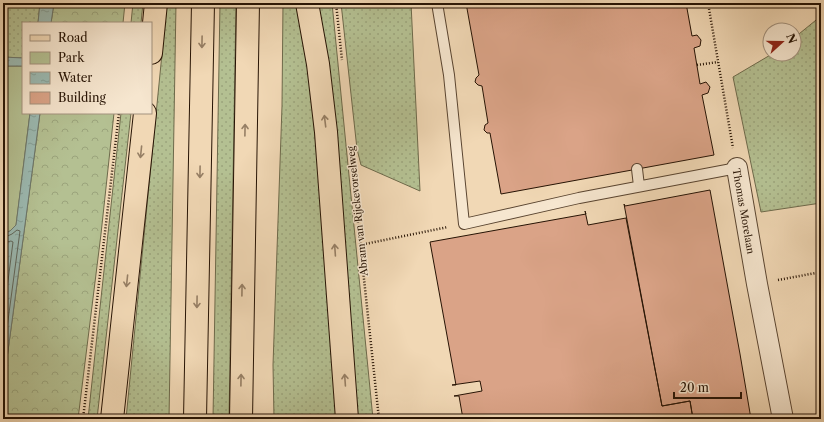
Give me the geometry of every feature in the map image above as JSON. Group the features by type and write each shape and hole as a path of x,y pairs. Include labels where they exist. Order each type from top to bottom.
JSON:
{"main road":[{"path":"152,43 156,3"},
{"path":"195,419 203,3"},
{"path":"241,419 248,3"},
{"path":"308,3 318,64 326,132 348,419"},
{"path":"112,419 145,114"}],"street":[{"name":"Thomas Morelaan","path":"737,168 757,284 783,419"}],"lane":[{"path":"437,3 449,75 464,224 579,198 737,168"},
{"path":"636,170 640,186"}],"path":[{"path":"336,3 342,65"},
{"name":"Thomas Morelaan","path":"708,3 737,168"},
{"path":"697,66 718,62"},
{"path":"83,419 119,114"},
{"name":"Abram van Rijckevorselweg","path":"354,190 379,419"},
{"path":"360,244 464,224"},
{"path":"757,284 821,272"}],"green space":[{"path":"3,3 40,3 38,22 22,22 22,58 3,57"},
{"path":"54,3 125,3 123,22 51,22"},
{"path":"133,3 143,3 141,22 131,22"},
{"path":"167,3 176,3 169,419 126,419"},
{"path":"220,3 236,3 229,419 213,419"},
{"path":"283,3 299,3 309,68 340,419 274,419 273,365 282,106"},
{"path":"315,3 332,3 373,419 357,419"},
{"path":"341,3 411,3 420,191 361,165 357,149"},
{"path":"821,16 821,203 761,212 733,77 762,60 762,62 802,62 802,31"},
{"path":"3,66 22,66 22,114 30,114 16,226 3,234"},
{"path":"40,114 114,114 101,234 78,419 3,419 3,388"},
{"path":"121,114 131,114 97,419 88,419"}],"water":[{"path":"40,3 54,3 51,22 38,22"},
{"path":"3,57 22,58 22,66 3,66"},
{"path":"30,114 40,114 3,388 3,234 10,231 16,225"}],"building":[{"path":"466,3 686,3 692,36 697,35 701,40 700,46 694,48 700,84 706,82 710,87 708,93 702,95 714,155 501,194 490,133 487,133 484,130 485,125 488,123 482,86 475,82 479,75"},
{"path":"710,190 751,419 693,419 690,401 662,406 624,204 625,206"},
{"path":"586,214 588,225 626,218 662,406 690,401 693,419 463,419 459,396 454,396 482,391 480,381 456,384 430,242"}]}
